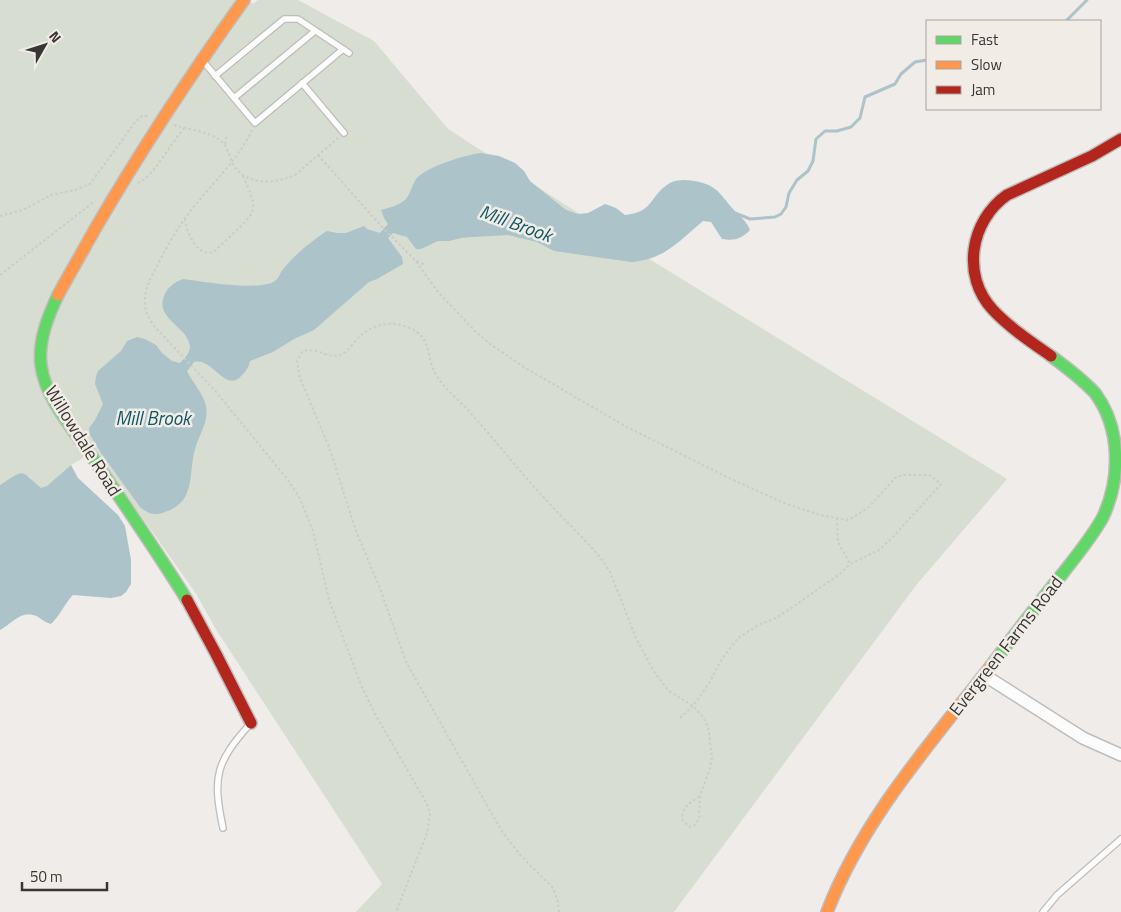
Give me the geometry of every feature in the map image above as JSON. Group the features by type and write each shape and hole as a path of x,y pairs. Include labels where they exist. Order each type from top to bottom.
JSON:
{"street":[{"name":"Willowdale Road","path":"244,0 161,120 103,215 61,291 44,332 41,347 41,366 48,385 70,425 178,585 214,649 251,723"},
{"name":"Evergreen Farms Road","path":"827,912 834,890 850,858 884,804 1092,535 1103,519 1114,496 1120,449 1116,427 1101,400 1076,374 1006,323 991,308 980,292 972,262 975,242 985,216 991,208 1006,196 1097,154 1121,140"},
{"path":"984,675 1083,738 1121,755"}],"lane":[{"path":"216,76 284,19 298,19 349,53"},
{"path":"234,98 316,31"},
{"path":"202,59 255,123 342,50"},
{"path":"302,83 344,133"},
{"path":"223,828 219,808 218,771 231,747 251,723"},
{"path":"1044,912 1057,895 1121,839"}],"path":[{"path":"0,216 23,210 47,196 75,190 90,184 139,117 145,115 211,135 224,144 231,160 242,174 251,196 253,210 248,218 212,253 205,252 196,245 187,232 185,219"},
{"path":"255,123 252,132 220,178 185,219 164,252 146,290 144,302 152,322 241,422 288,480 300,499 311,526 329,600 361,685 375,714 427,804 430,813 427,833 396,912"},
{"path":"242,174 252,180 265,182 288,178 318,156 344,133"},
{"path":"224,144 227,134"},
{"path":"318,156 382,227 415,260 424,275 458,314 490,344 527,369 627,427 784,503 820,515 847,520 861,513 884,492 895,478 902,475 929,475 941,484 884,546 850,564 841,573 790,609 774,619 760,624 738,638 725,654 708,685 693,706 678,720"},
{"path":"415,260 426,265"},
{"path":"560,912 552,888 521,856 501,830 406,662 379,586 356,531 329,447 300,378 297,364 300,354 305,350 310,350 329,355 340,355 367,331 387,324 404,326 420,335 428,345 435,373 446,389 473,416 610,572 636,638 654,672 669,691 693,706 705,720 708,726 712,754 710,768 700,796 699,819 694,826 690,827 683,821 682,812 700,796"},
{"path":"837,518 838,542 850,564"}],"shaded area":[{"path":"0,0 248,0 253,4 258,0 298,0 374,41 448,129 654,262 1007,479 917,584 674,912 356,912 382,884 217,631 195,592 95,451 71,465 47,487 41,489 29,476 17,474 0,485"}],"water":[{"name":"Mill Brook","path":"481,153 499,156 515,163 524,171 530,181 566,210 578,214 588,213 605,204 616,208 625,215 635,213 647,207 658,193 670,183 680,180 699,182 711,186 718,191 745,221 750,230 738,239 722,239 711,222 703,221 662,253 653,258 631,262 554,251 537,242 508,235 438,241 421,249 416,249 407,237 393,233 388,238 402,257 403,264 369,282 314,330 294,339 273,352 250,361 246,370 236,380 230,381 207,365 201,362 194,362 187,371 203,397 207,411 193,456 190,485 182,501 175,507 158,514 152,514 140,507 101,453 90,435 89,428 103,404 95,384 98,371 121,351 127,341 137,337 145,339 156,345 172,361 180,363 188,353 190,346 188,339 167,317 164,311 162,304 169,288 183,279 247,286 271,283 277,279 296,255 327,231 346,233 364,226 367,229 380,233 388,224 381,210 403,202 419,176 449,161"},
{"path":"71,465 78,478 118,515 125,526 131,560 131,584 121,596 111,598 73,595 51,624 29,614 20,617 0,630 0,485 22,473 41,488 47,486"}],"waterway":[{"name":"Mill Brook","path":"1067,20 1087,0"},
{"name":"Mill Brook","path":"735,213 750,219 775,217 781,214 786,207 789,193 797,180 808,171 813,161 816,139 825,131 837,131 851,127 860,118 865,97 895,84 901,74 915,62 926,60"}],"traffic: fast":[{"path":"58,295 47,320 40,356 48,389 60,412 127,508 187,600"},
{"path":"990,667 1094,532 1103,517 1113,486 1115,470 1114,437 1104,407 1090,388 1051,356"}],"traffic: slow":[{"path":"58,295 148,141 244,0"},
{"path":"827,912 859,845 879,814 899,784 990,667"}],"traffic: jam":[{"path":"1051,356 1006,323 983,296 976,281 974,266 974,250 978,234 994,206 1007,195 1092,156 1121,139"},
{"path":"187,600 251,723"}]}
